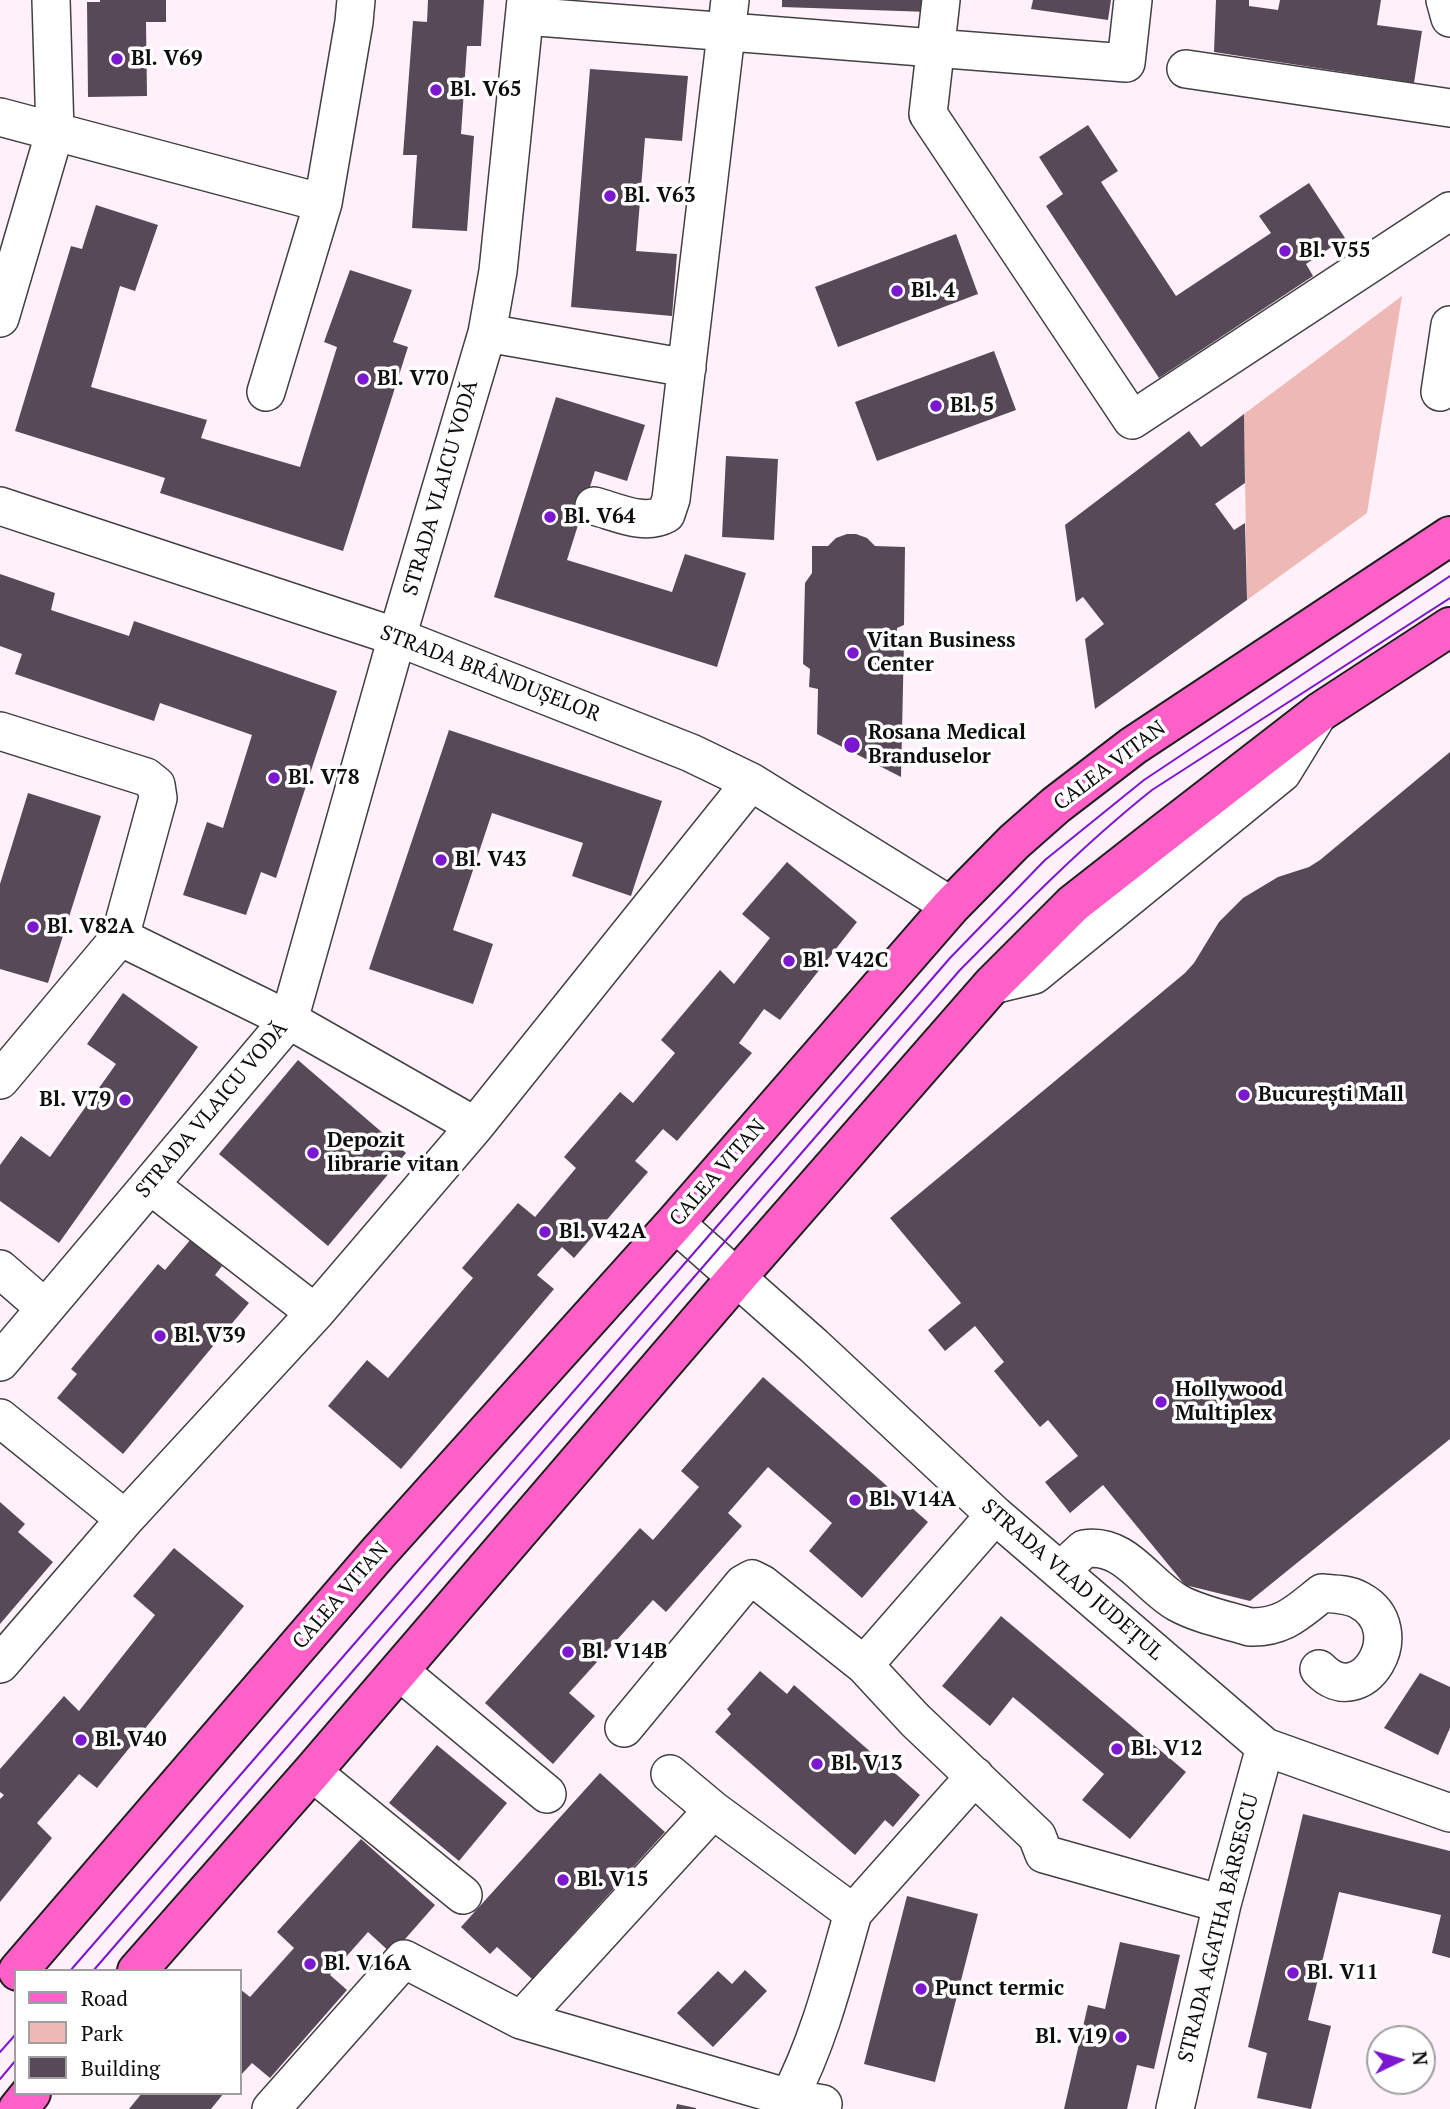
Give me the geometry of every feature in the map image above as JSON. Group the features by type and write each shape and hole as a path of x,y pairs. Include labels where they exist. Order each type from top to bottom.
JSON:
{"main road":[{"name":"CALEA VITAN","path":"20,1969 378,1553 675,1223 951,906 1014,842 1056,805 1133,746 1450,536"},
{"path":"139,1969 992,985 1073,904 1320,712 1450,627"},
{"name":"CALEA VITAN","path":"0,1991 14,1975"},
{"path":"18,2109 29,2095"}],"street":[{"path":"0,318 55,131 51,0"},
{"path":"266,391 323,203 356,0"},
{"path":"941,0 928,114 1132,420 1450,211"},
{"path":"526,8 728,16 935,48 1126,63 1133,0"},
{"path":"1445,0 1450,18"},
{"name":"STRADA VLAICU VODĂ","path":"0,1362 289,1020 397,637 487,333 498,271 526,8"},
{"path":"594,506 645,520 656,519 666,514 671,499 728,16"},
{"path":"1186,69 1450,108"},
{"path":"0,117 323,203"},
{"path":"1440,393 1450,325"},
{"path":"487,333 687,368"},
{"name":"STRADA BRÂNDUȘELOR","path":"0,506 397,637 655,739 751,782 951,906"},
{"path":"0,731 146,777 156,785 158,798 120,937 4,1066"},
{"path":"0,1664 125,1519 315,1313 475,1126 751,782"},
{"path":"120,937 289,1020 475,1126"},
{"path":"149,1185 315,1313"},
{"name":"STRADA VLAD JUDEȚUL","path":"675,1223 995,1515 1265,1747 1450,1813"},
{"path":"0,1269 45,1308"},
{"path":"0,1418 125,1519"},
{"path":"864,1665 995,1515"},
{"path":"1060,1571 1084,1549 1108,1548 1172,1599 1250,1627 1262,1628 1284,1622 1322,1593 1358,1599 1370,1608 1379,1621 1383,1648 1378,1662 1368,1673 1346,1682 1327,1677 1319,1669"},
{"path":"624,1728 743,1584 752,1580 762,1584 864,1665 915,1720 1037,1836 1044,1854 1222,1904"},
{"path":"399,1671 547,1794"},
{"name":"STRADA AGATHA BÂRSESCU","path":"1175,2109 1222,1904 1265,1747"},
{"path":"312,1772 463,1895"},
{"path":"670,1774 713,1810 853,1913"},
{"path":"271,2109 404,1959 521,2020 806,2101 802,2073 853,1913 975,1776"},
{"path":"521,2020 713,1810"}],"green space":[{"path":"1402,296 1367,513 1247,600 1244,414"}],"building":[{"name":"Bl. V69","path":"166,0 166,22 146,22 147,96 88,97 87,2"},
{"name":"Bl. V65","path":"428,0 484,0 481,46 467,46 461,134 474,136 467,231 412,228 417,155 403,155 413,21 427,22"},
{"path":"782,0 930,0 929,12 782,7"},
{"path":"1033,0 1111,0 1108,20 1031,9"},
{"path":"1216,0 1249,0 1249,6 1278,10 1280,0 1381,0 1377,25 1422,31 1414,83 1214,52"},
{"name":"Bl. V63","path":"590,69 688,76 682,141 645,138 636,251 677,254 672,316 571,307"},
{"name":"Bl. V55","path":"1088,125 1118,171 1101,182 1176,296 1271,233 1259,216 1309,183 1345,238 1306,264 1313,276 1159,378 1046,206 1063,194 1039,157"},
{"name":"Bl. V70","path":"96,205 158,225 135,291 120,286 91,387 207,420 201,438 300,467 337,347 324,342 350,270 412,290 393,342 408,347 343,551 160,493 165,478 15,431 71,246 82,249"},
{"name":"Bl. 4","path":"956,234 978,294 838,347 815,287"},
{"name":"Bl. 5","path":"994,351 1016,410 877,461 855,402"},
{"name":"Bl. V64","path":"556,397 645,425 627,481 595,471 567,560 672,592 685,554 746,573 717,667 494,597"},
{"path":"1244,414 1245,483 1215,504 1234,530 1245,523 1247,600 1095,709 1085,639 1104,624 1083,597 1076,602 1065,525 1189,431 1201,447"},
{"path":"726,456 778,459 774,540 722,537"},
{"name":"Vitan Business Center","path":"847,534 867,538 875,546 905,547 904,625 897,628 897,639 904,641 901,777 817,734 818,689 809,687 810,669 803,664 805,583 812,573 812,546 828,546 836,538"},
{"name":"Bl. V78","path":"0,574 55,593 51,610 129,636 134,621 337,691 276,878 261,872 246,915 183,895 207,822 223,828 252,735 160,703 154,721 15,674 22,654 0,646"},
{"name":"Bl. V43","path":"449,730 662,801 631,896 572,876 583,843 492,813 453,930 493,944 473,1004 369,969"},
{"name":"București Mall","path":"1450,752 1450,1439 1250,1601 1185,1585 1103,1485 1070,1513 1045,1482 1078,1456 1048,1420 1040,1427 994,1371 1004,1362 975,1326 945,1351 928,1330 961,1303 890,1218 1185,973 1219,922 1243,898 1278,877 1309,867 1320,860"},
{"name":"Bl. V82A","path":"28,793 101,816 48,983 0,969 0,884"},
{"name":"Bl. V42A","path":"787,862 857,922 780,1020 764,1009 739,1043 752,1053 677,1141 663,1129 635,1161 648,1172 574,1258 562,1247 537,1275 554,1289 401,1469 328,1406 367,1360 388,1378 473,1278 462,1268 518,1203 535,1217 576,1168 564,1157 620,1092 633,1103 675,1053 661,1040 720,970 734,984 770,938 742,914"},
{"name":"Bl. V79","path":"123,993 198,1047 59,1243 0,1201 0,1165 21,1136 50,1157 116,1064 87,1044"},
{"name":"Depozit librarie vitan","path":"298,1060 406,1153 328,1246 219,1154"},
{"name":"Bl. V39","path":"191,1239 222,1266 215,1275 249,1303 123,1454 57,1398 77,1374 71,1369 158,1264 165,1270"},
{"path":"763,1377 928,1522 862,1598 809,1551 832,1523 768,1467 728,1513 742,1526 666,1612 653,1600 569,1693 595,1716 553,1764 485,1703 640,1528 653,1540 699,1487 681,1471"},
{"path":"0,1502 25,1524 18,1532 53,1562 0,1624"},
{"name":"Bl. V40","path":"174,1548 244,1606 97,1788 79,1774 37,1823 52,1838 0,1902 0,1799 4,1795 0,1792 0,1769 64,1696 79,1711 155,1615 133,1596"},
{"name":"Bl. V12","path":"1001,1616 1186,1772 1130,1839 1082,1800 1104,1774 1013,1697 990,1726 942,1686"},
{"name":"Bl. V13","path":"760,1671 787,1694 794,1685 920,1795 893,1827 885,1820 855,1855 715,1732 731,1714 727,1709"},
{"path":"1420,1673 1450,1687 1450,1728 1438,1755 1384,1728"},
{"path":"437,1745 507,1803 459,1861 389,1803"},
{"name":"Bl. V15","path":"600,1773 665,1832 532,1979 497,1947 490,1954 461,1927"},
{"name":"Bl. V11","path":"1303,1814 1450,1851 1450,1958 1432,1953 1441,1915 1339,1892 1308,2020 1331,2026 1311,2109 1257,2098 1267,2053 1248,2047"},
{"name":"Bl. V16A","path":"361,1839 435,1905 392,1954 368,1932 330,1975 347,1990 270,2078 252,2063 242,2074 242,1991 250,1997 294,1948 277,1932"},
{"name":"Punct termic","path":"907,1896 978,1914 935,2082 864,2064"},
{"name":"Bl. V19","path":"1120,1942 1180,1955 1154,2069 1137,2065 1127,2109 1064,2109 1088,2005 1105,2009"},
{"path":"745,1970 767,1991 713,2047 677,2013 718,1971 732,1984"},
{"path":"140,2095 222,2095 211,2109 129,2109"},
{"path":"677,2104 696,2108 696,2109 676,2109"}],"tram line":[{"path":"72,1969 950,958 1045,860 1144,780 1450,576"},
{"path":"95,1969 983,946 1077,855 1152,790 1450,598"},
{"path":"0,2052 14,2036"},
{"path":"0,2079 14,2062"}],"place":[{"name":"Bl. V69","path":"117,59"},
{"name":"Bl. V65","path":"436,90"},
{"name":"Bl. V63","path":"610,196"},
{"name":"Bl. V55","path":"1285,251"},
{"name":"Bl. 4","path":"897,291"},
{"name":"Bl. V70","path":"363,379"},
{"name":"Bl. 5","path":"936,406"},
{"name":"Bl. V64","path":"550,517"},
{"name":"Vitan Business Center","path":"853,653"},
{"name":"Rosana Medical Branduselor","path":"852,745"},
{"name":"Bl. V78","path":"274,778"},
{"name":"Bl. V43","path":"441,860"},
{"name":"Bl. V82A","path":"33,927"},
{"name":"Bl. V42C","path":"789,961"},
{"name":"București Mall","path":"1244,1095"},
{"name":"Bl. V79","path":"125,1100"},
{"name":"Depozit librarie vitan","path":"313,1153"},
{"name":"Bl. V42A","path":"545,1232"},
{"name":"Bl. V39","path":"160,1336"},
{"name":"Hollywood Multiplex","path":"1161,1402"},
{"name":"Bl. V14A","path":"855,1500"},
{"name":"Bl. V14B","path":"568,1652"},
{"name":"Bl. V40","path":"81,1740"},
{"name":"Bl. V12","path":"1117,1749"},
{"name":"Bl. V13","path":"817,1764"},
{"name":"Bl. V15","path":"563,1880"},
{"name":"Bl. V16A","path":"310,1964"},
{"name":"Bl. V11","path":"1293,1973"},
{"name":"Punct termic","path":"921,1989"},
{"name":"Bl. V19","path":"1121,2037"}]}
